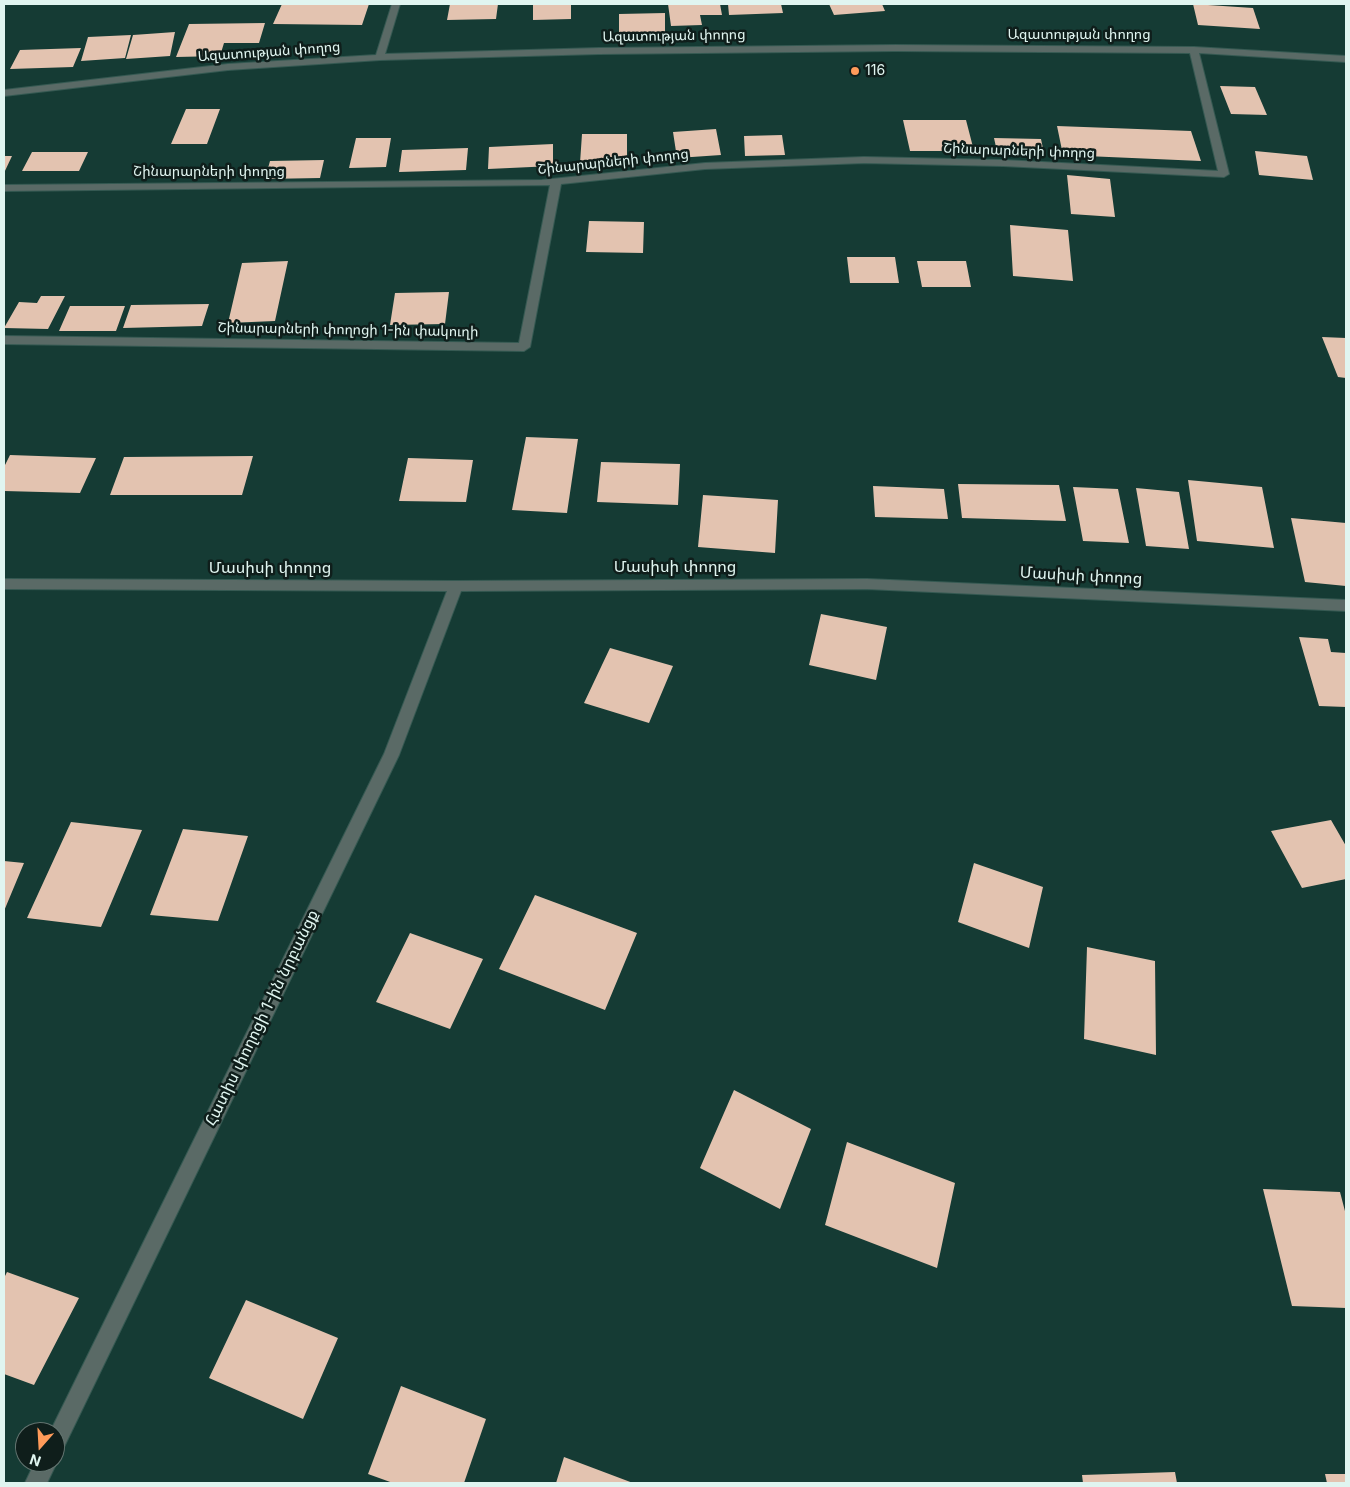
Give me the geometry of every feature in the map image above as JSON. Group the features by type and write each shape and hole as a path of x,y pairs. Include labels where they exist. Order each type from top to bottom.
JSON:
{"street":[{"path":"380,57 396,4"},
{"name":"Ազատության փողոց","path":"4,93 228,67 380,57 599,51 866,48 1194,50 1346,59"},
{"name":"Շինարարների փողոց","path":"4,188 556,182 705,166 864,160 1003,162 1224,174 1194,50"},
{"name":"Շինարարների փողոցի 1-ին փակուղի","path":"4,340 524,347 556,182"},
{"name":"Մասիսի փողոց","path":"4,584 456,586 867,584 1346,606"},
{"name":"Հատիս փողոցի 1-ին նրբանցք","path":"65,1423 391,755 456,586"}],"building":[{"path":"282,4 369,4 362,25 273,24"},
{"path":"450,4 498,4 496,19 447,20"},
{"path":"533,4 571,4 571,19 533,20"},
{"path":"668,4 720,4 722,15 700,15 702,25 671,26"},
{"path":"728,4 781,4 783,13 729,15"},
{"path":"829,4 882,4 885,11 834,15"},
{"path":"1193,4 1253,8 1260,29 1198,25"},
{"path":"665,13 665,37 619,37 619,14"},
{"path":"265,23 259,43 224,43 220,56 176,57 189,24"},
{"path":"175,32 170,56 126,59 133,35"},
{"path":"131,35 125,58 81,61 88,37"},
{"path":"81,48 73,67 10,69 20,50"},
{"path":"1220,86 1255,87 1267,115 1231,114"},
{"path":"186,109 220,109 207,144 171,144"},
{"path":"903,120 966,120 974,151 910,151"},
{"path":"1057,126 1191,131 1201,161 1063,155"},
{"path":"716,129 721,155 677,158 673,132"},
{"path":"582,134 627,134 627,162 580,163"},
{"path":"782,135 785,155 745,156 744,136"},
{"path":"356,138 391,138 386,167 349,168"},
{"path":"994,138 1041,139 1045,158 998,156"},
{"path":"553,144 553,166 488,169 489,147"},
{"path":"468,148 466,170 399,172 402,150"},
{"path":"1255,151 1307,156 1313,180 1259,175"},
{"path":"32,152 88,152 79,171 22,171"},
{"path":"4,156 12,156 4,173"},
{"path":"324,160 320,178 265,179 270,161"},
{"path":"1067,175 1110,179 1115,217 1071,214"},
{"path":"589,221 644,222 643,253 586,252"},
{"path":"1010,225 1068,230 1073,281 1013,276"},
{"path":"847,257 895,257 899,283 850,283"},
{"path":"288,261 275,321 228,323 242,263"},
{"path":"917,261 966,261 971,287 922,287"},
{"path":"449,292 445,324 390,325 395,293"},
{"path":"41,296 65,296 48,329 4,328 19,302 37,303"},
{"path":"209,304 202,326 123,328 131,305"},
{"path":"70,306 125,306 116,331 59,331"},
{"path":"1322,337 1346,338 1346,378 1338,377"},
{"path":"526,437 578,439 567,513 512,510"},
{"path":"10,455 96,458 80,493 4,491 4,467"},
{"path":"253,456 242,495 110,495 124,457"},
{"path":"408,458 473,460 466,502 399,501"},
{"path":"601,462 680,464 678,505 597,502"},
{"path":"1188,480 1262,487 1274,548 1197,541"},
{"path":"958,484 1059,485 1066,521 962,518"},
{"path":"873,486 944,489 948,519 875,517"},
{"path":"1073,487 1118,489 1129,543 1083,541"},
{"path":"1136,488 1179,492 1189,549 1146,546"},
{"path":"703,495 778,500 775,553 698,547"},
{"path":"1291,518 1346,523 1346,586 1305,582"},
{"path":"821,614 887,627 876,680 809,665"},
{"path":"1299,637 1328,639 1331,652 1346,653 1346,707 1319,706"},
{"path":"610,648 673,666 649,723 584,703"},
{"path":"1331,820 1346,846 1346,879 1302,888 1271,831"},
{"path":"71,822 142,830 101,927 27,918"},
{"path":"183,829 248,836 218,921 150,915"},
{"path":"4,861 24,863 4,911"},
{"path":"974,863 1043,887 1029,948 958,922"},
{"path":"535,895 637,933 605,1010 499,969"},
{"path":"410,933 483,959 450,1029 376,1002"},
{"path":"1087,947 1155,961 1156,1055 1084,1039"},
{"path":"734,1090 811,1129 780,1209 700,1168"},
{"path":"847,1142 955,1183 937,1268 825,1225"},
{"path":"1263,1189 1340,1192 1346,1215 1346,1308 1292,1306"},
{"path":"7,1272 79,1298 34,1385 4,1374 4,1278"},
{"path":"246,1300 338,1338 303,1419 209,1378"},
{"path":"401,1386 486,1419 464,1483 393,1483 368,1474"},
{"path":"564,1457 633,1483 556,1483"},
{"path":"1175,1472 1177,1483 1083,1483 1082,1475"},
{"path":"1325,1474 1346,1474 1346,1483 1327,1483"}],"place":[{"name":"116","path":"855,71"}]}
